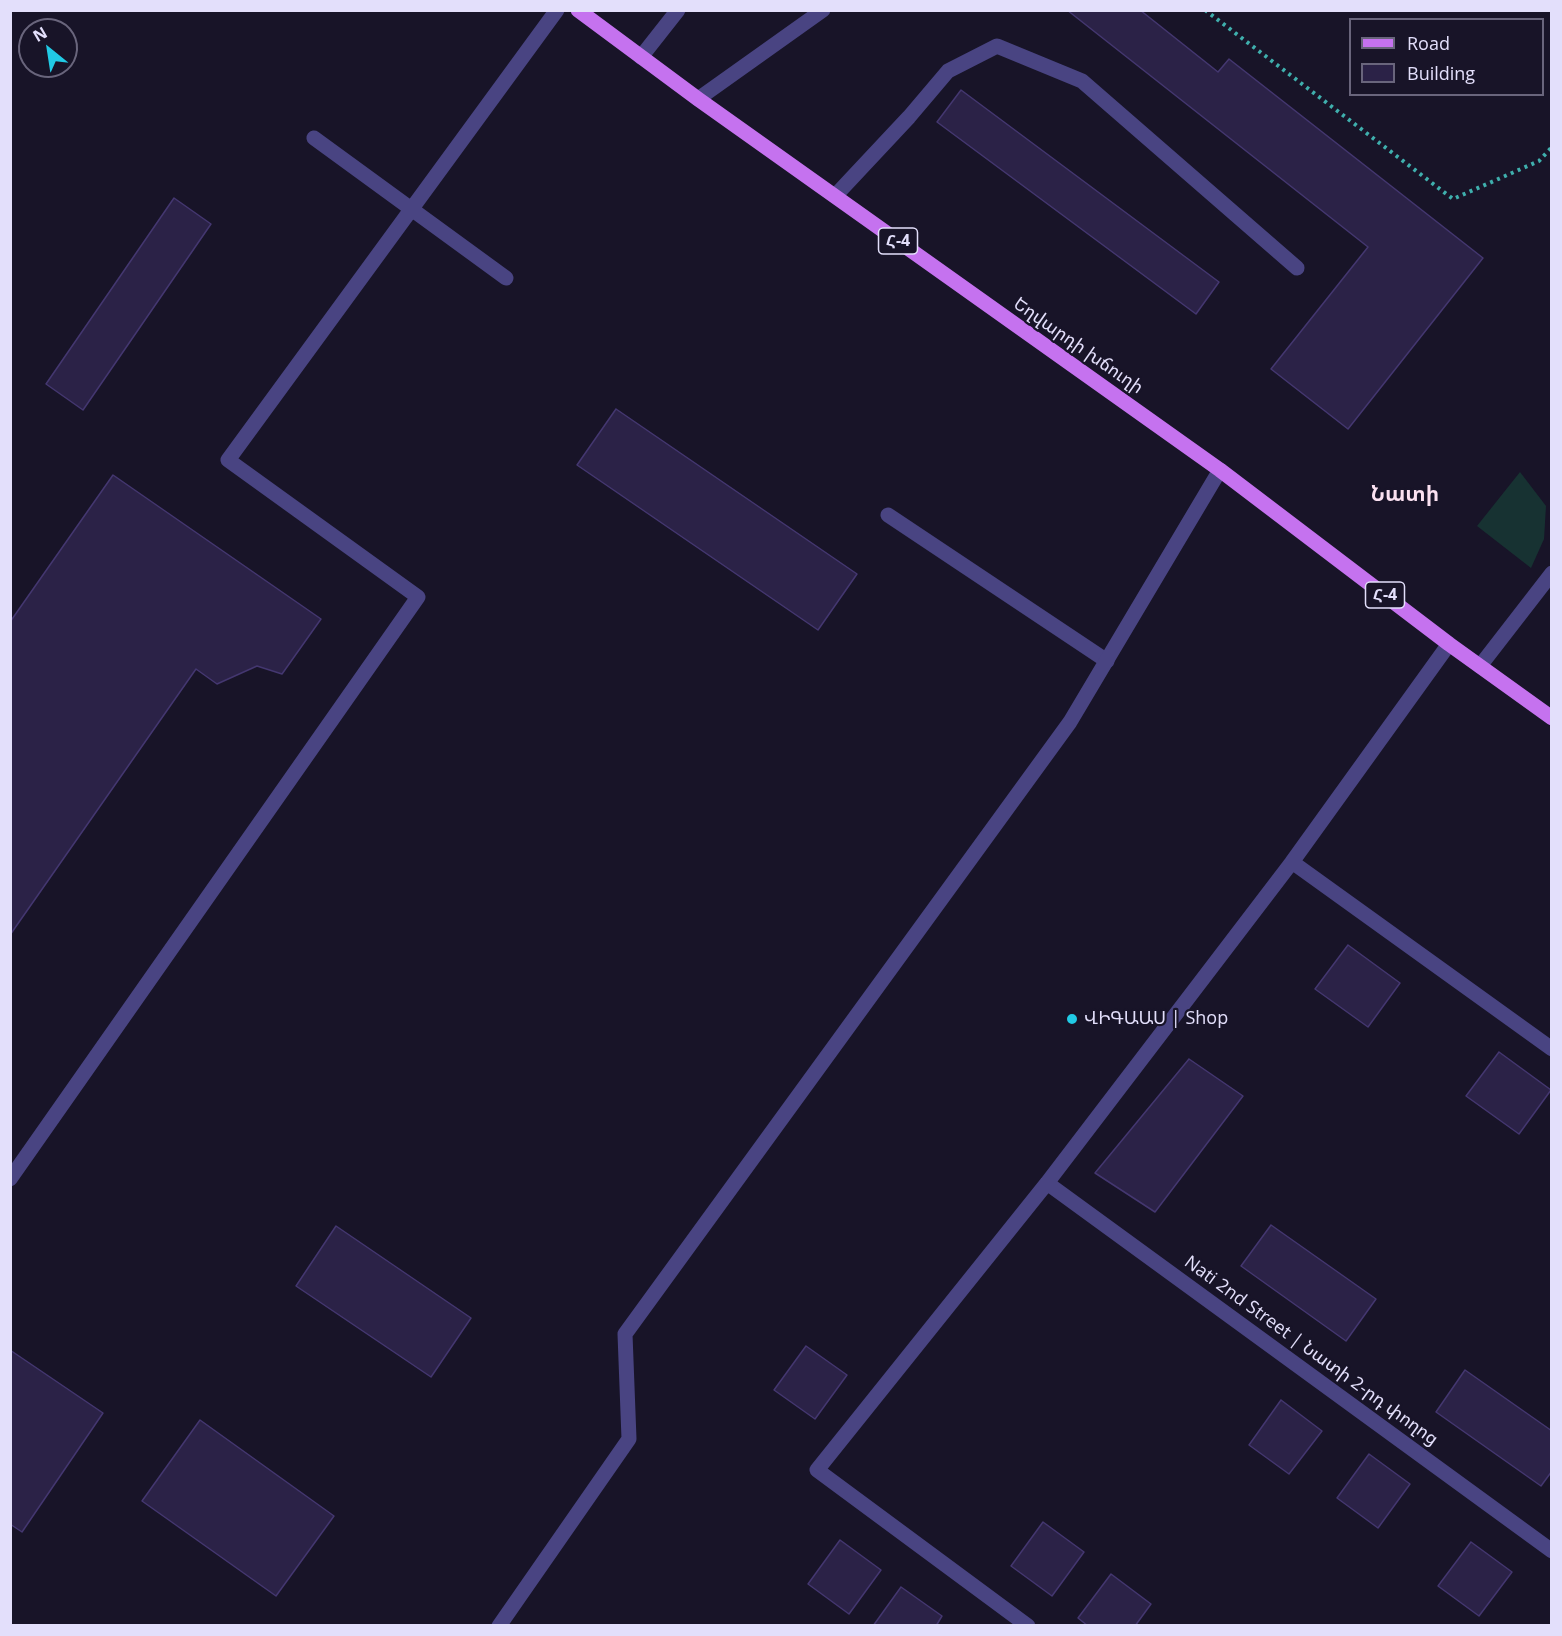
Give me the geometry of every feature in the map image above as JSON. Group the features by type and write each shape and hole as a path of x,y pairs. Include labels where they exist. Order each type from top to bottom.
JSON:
{"main road":[{"name":"Եղվարդի խճուղի","path":"578,10 698,99 1220,470 1449,644 1551,718"}],"street":[{"path":"10,1179 418,597 228,460 557,10"},
{"path":"641,57 678,10"},
{"path":"698,99 823,10"},
{"path":"835,196 909,117 948,71 997,46 1082,81 1297,268"},
{"path":"314,138 506,278"},
{"path":"500,1626 629,1439 625,1334 1070,722 1220,470"},
{"path":"888,515 1107,661"},
{"path":"1480,666 1551,573"},
{"path":"1028,1626 817,1470 1047,1183 1292,862 1449,644"},
{"path":"1292,862 1551,1048"},
{"name":"Nati 2nd Street | Նատի 2-րդ փողոց","path":"1047,1183 1551,1551"}],"path":[{"path":"1205,10 1453,199 1539,161 1551,147"}],"green space":[{"path":"1520,472 1546,506 1544,539 1531,568 1477,526"}],"building":[{"path":"1067,10 1140,10 1218,72 1229,59 1483,258 1348,429 1271,369 1368,247"},
{"path":"961,90 1219,282 1196,314 937,122"},
{"path":"174,198 211,224 83,410 46,384"},
{"path":"616,409 857,574 818,630 577,465"},
{"path":"113,475 321,619 282,674 257,666 217,684 196,669 10,935 10,622"},
{"path":"1348,945 1400,983 1368,1027 1315,989"},
{"path":"1499,1052 1551,1090 1519,1134 1466,1096"},
{"path":"1189,1059 1243,1096 1155,1212 1095,1173"},
{"path":"1271,1225 1376,1299 1346,1341 1241,1266"},
{"path":"336,1226 471,1318 431,1377 296,1286"},
{"path":"806,1346 847,1375 815,1419 774,1390"},
{"path":"10,1350 103,1413 22,1532 10,1524"},
{"path":"1465,1370 1552,1431 1552,1471 1541,1486 1436,1412"},
{"path":"1281,1400 1322,1431 1289,1474 1249,1445"},
{"path":"200,1420 334,1516 276,1596 142,1501"},
{"path":"1369,1454 1410,1484 1378,1528 1337,1498"},
{"path":"1043,1522 1084,1552 1052,1596 1011,1566"},
{"path":"840,1540 881,1570 849,1614 808,1584"},
{"path":"1471,1542 1512,1572 1479,1616 1438,1586"},
{"path":"1111,1574 1151,1604 1135,1626 1088,1626 1078,1618"},
{"path":"901,1587 942,1616 936,1626 873,1626"}],"place":[{"name":"ՎԻԳԱԱՍ | Shop","path":"1072,1019"}],"district":[{"name":"Նատի","path":"1405,495"}]}
